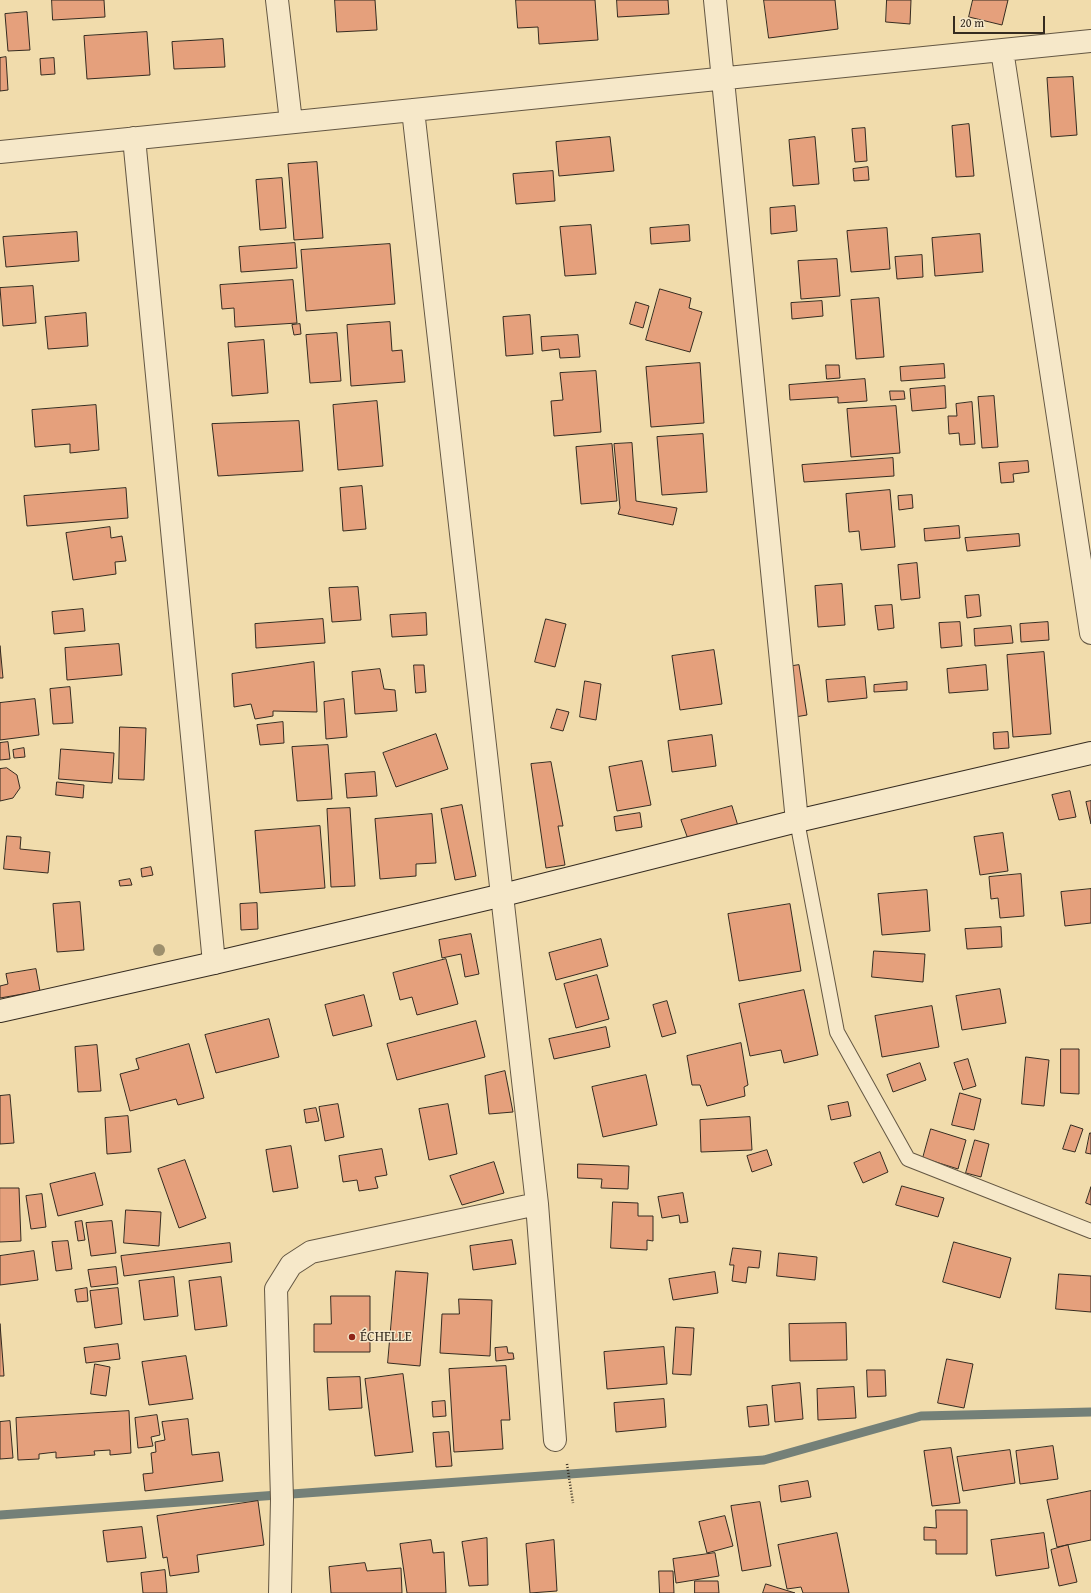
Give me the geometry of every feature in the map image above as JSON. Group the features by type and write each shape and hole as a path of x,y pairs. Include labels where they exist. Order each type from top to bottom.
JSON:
{"street":[{"path":"277,0 291,122"},
{"path":"715,0 797,821"},
{"path":"0,152 1091,41"},
{"path":"1002,50 1091,633"},
{"path":"413,110 537,1204 556,1440"},
{"path":"134,138 214,963"},
{"path":"0,1012 503,895 797,821 1091,752"},
{"path":"280,1593 282,1499 276,1289 291,1266 311,1252 537,1204"}],"lane":[{"path":"797,821 837,1032 908,1159 1091,1231"}],"path":[{"path":"570,1480 573,1503"}],"building":[{"path":"52,0 104,0 105,17 53,20"},
{"path":"335,0 375,0 377,30 337,32"},
{"path":"516,0 595,0 598,40 539,44 538,27 518,28"},
{"path":"617,0 668,0 669,14 618,17"},
{"path":"764,0 835,0 838,29 769,38"},
{"path":"887,0 911,0 910,24 886,22"},
{"path":"973,0 1008,0 1002,25 969,17"},
{"path":"27,12 30,50 8,51 5,14"},
{"path":"147,32 150,75 87,79 84,36"},
{"path":"223,39 225,67 174,69 172,42"},
{"path":"6,57 8,90 0,91 0,58"},
{"path":"54,58 55,74 41,75 40,59"},
{"path":"1073,77 1077,135 1051,137 1047,78"},
{"path":"969,124 974,176 956,177 952,126"},
{"path":"865,128 867,161 855,162 852,129"},
{"path":"610,137 614,171 559,176 556,142"},
{"path":"815,137 819,184 793,186 789,140"},
{"path":"317,162 323,238 294,240 288,164"},
{"path":"868,167 869,180 854,181 853,169"},
{"path":"553,171 555,201 516,204 513,174"},
{"path":"282,178 286,228 260,230 256,180"},
{"path":"795,206 797,231 771,234 770,208"},
{"path":"591,225 596,274 565,276 560,227"},
{"path":"689,225 690,241 651,244 650,228"},
{"path":"887,228 890,269 851,272 847,231"},
{"path":"77,232 79,261 6,267 3,237"},
{"path":"980,234 983,272 935,276 932,238"},
{"path":"295,243 297,268 241,272 239,247"},
{"path":"390,244 395,304 306,311 301,250"},
{"path":"922,255 923,277 897,279 895,257"},
{"path":"837,259 840,296 801,299 798,261"},
{"path":"293,280 297,323 235,327 234,308 222,309 220,285"},
{"path":"33,286 36,323 3,326 0,288"},
{"path":"660,289 691,298 689,308 702,312 690,352 646,340"},
{"path":"879,298 884,357 856,359 851,300"},
{"path":"822,301 823,316 792,319 791,303"},
{"path":"636,302 649,306 643,328 630,324"},
{"path":"86,313 88,346 48,349 45,317"},
{"path":"530,315 533,354 506,356 503,317"},
{"path":"390,322 392,351 402,350 405,382 351,386 347,325"},
{"path":"300,324 301,334 294,335 292,325"},
{"path":"337,333 341,381 310,383 306,335"},
{"path":"578,335 580,357 560,358 559,349 542,351 541,337"},
{"path":"264,340 268,393 232,396 228,343"},
{"path":"700,363 704,423 651,427 646,367"},
{"path":"944,364 945,378 901,381 900,367"},
{"path":"826,365 839,365 840,378 827,379"},
{"path":"596,371 601,432 554,436 551,401 563,400 560,373"},
{"path":"865,379 867,401 838,403 838,397 790,400 789,385"},
{"path":"945,386 946,408 912,411 910,389"},
{"path":"890,391 904,391 905,399 891,400"},
{"path":"994,396 998,447 982,448 978,397"},
{"path":"377,401 383,466 338,470 333,405"},
{"path":"972,402 975,444 960,445 959,433 949,434 948,416 957,416 956,404"},
{"path":"96,405 99,450 70,453 70,444 35,447 32,410"},
{"path":"896,406 900,453 851,457 847,409"},
{"path":"299,421 303,471 218,476 212,424"},
{"path":"703,434 707,492 662,495 657,437"},
{"path":"632,443 636,501 677,508 673,525 618,514 620,508 614,444"},
{"path":"612,444 617,501 581,504 576,447"},
{"path":"893,458 894,476 804,482 802,465"},
{"path":"1028,461 1029,472 1013,474 1014,482 1001,483 999,463"},
{"path":"362,486 366,529 343,531 340,488"},
{"path":"126,488 128,518 27,526 24,496"},
{"path":"890,490 895,547 861,550 859,531 849,532 846,494"},
{"path":"912,495 913,508 899,510 898,496"},
{"path":"959,526 960,538 925,541 924,529"},
{"path":"110,527 111,538 122,536 126,561 115,562 116,574 73,580 66,533"},
{"path":"1019,534 1020,546 967,551 965,538"},
{"path":"917,563 920,598 901,600 898,565"},
{"path":"842,584 845,625 818,627 815,586"},
{"path":"358,587 361,620 332,622 329,588"},
{"path":"979,595 981,616 967,618 965,596"},
{"path":"892,605 894,628 878,630 875,606"},
{"path":"83,609 85,631 54,634 52,612"},
{"path":"426,613 427,635 392,637 390,615"},
{"path":"323,619 325,643 256,648 255,624"},
{"path":"546,619 566,624 555,667 535,662"},
{"path":"960,622 962,646 941,648 939,623"},
{"path":"1048,622 1049,640 1021,642 1020,624"},
{"path":"1011,626 1013,643 975,646 974,629"},
{"path":"119,644 122,675 67,680 65,648"},
{"path":"0,646 3,678 0,678"},
{"path":"714,650 722,704 680,710 672,656"},
{"path":"1044,652 1051,734 1013,737 1007,655"},
{"path":"314,662 317,712 273,711 273,716 255,719 251,704 234,707 232,674"},
{"path":"414,665 424,665 426,692 416,693"},
{"path":"799,665 807,715 795,717 787,667"},
{"path":"986,665 988,690 949,693 947,669"},
{"path":"380,669 384,689 395,690 397,711 355,714 352,672"},
{"path":"865,677 867,698 828,702 826,680"},
{"path":"585,681 601,684 596,720 580,717"},
{"path":"907,682 907,690 874,692 874,685"},
{"path":"70,687 73,723 53,724 50,689"},
{"path":"35,699 39,735 0,740 0,703"},
{"path":"344,699 347,737 326,739 324,702"},
{"path":"557,709 569,712 563,731 551,728"},
{"path":"283,722 284,743 260,745 257,725"},
{"path":"120,727 146,728 144,780 119,779"},
{"path":"1008,732 1009,748 994,749 993,733"},
{"path":"436,734 448,769 396,787 383,753"},
{"path":"712,735 716,766 672,772 668,741"},
{"path":"8,742 10,759 0,760 0,743"},
{"path":"328,745 332,799 297,801 292,747"},
{"path":"24,748 25,757 14,758 13,750"},
{"path":"61,749 114,753 112,783 59,779"},
{"path":"642,761 651,805 617,811 609,767"},
{"path":"551,762 563,826 558,826 565,865 546,868 531,764"},
{"path":"7,768 17,775 20,788 13,798 0,801 0,769"},
{"path":"375,772 377,796 347,798 345,774"},
{"path":"57,782 84,785 83,798 56,795"},
{"path":"1070,791 1076,817 1059,820 1052,795"},
{"path":"1091,801 1091,824 1086,802"},
{"path":"462,805 476,876 455,880 441,809"},
{"path":"732,806 738,826 688,839 681,820"},
{"path":"350,808 355,886 331,887 327,809"},
{"path":"640,813 642,827 616,831 614,817"},
{"path":"432,814 436,863 416,864 416,876 380,879 375,819"},
{"path":"320,826 325,888 260,893 255,831"},
{"path":"1003,833 1008,871 980,875 974,837"},
{"path":"7,836 21,837 20,849 50,852 48,873 4,869"},
{"path":"151,867 153,875 142,877 141,869"},
{"path":"1021,874 1024,916 1000,918 998,898 991,899 989,877"},
{"path":"130,879 132,885 120,886 119,881"},
{"path":"1091,889 1091,923 1065,926 1061,892"},
{"path":"927,890 930,931 882,935 878,894"},
{"path":"80,902 84,950 57,952 53,904"},
{"path":"257,903 258,929 241,930 240,904"},
{"path":"790,904 801,971 739,981 728,914"},
{"path":"1001,927 1002,947 967,949 965,929"},
{"path":"471,934 479,974 465,977 461,954 442,958 439,940"},
{"path":"601,939 608,966 556,980 549,953"},
{"path":"874,951 925,954 923,982 872,977"},
{"path":"446,959 458,1004 417,1015 412,997 400,1000 393,973"},
{"path":"36,969 40,991 0,998 0,986 8,984 6,974"},
{"path":"597,975 609,1019 576,1028 564,984"},
{"path":"1000,989 1006,1023 962,1030 956,996"},
{"path":"804,990 818,1055 784,1063 781,1050 750,1056 739,1004"},
{"path":"364,995 372,1026 333,1036 325,1005"},
{"path":"667,1001 676,1033 662,1037 653,1005"},
{"path":"932,1006 939,1047 882,1057 875,1016"},
{"path":"269,1019 279,1057 216,1073 205,1035"},
{"path":"476,1021 485,1057 397,1080 387,1044"},
{"path":"606,1027 610,1047 554,1059 549,1039"},
{"path":"741,1043 748,1085 744,1087 745,1096 707,1106 700,1085 692,1085 687,1056"},
{"path":"189,1044 204,1098 178,1105 176,1099 130,1111 120,1074 139,1069 136,1059"},
{"path":"97,1045 101,1091 78,1092 75,1047"},
{"path":"1061,1049 1079,1049 1079,1094 1061,1093"},
{"path":"1026,1057 1049,1060 1044,1106 1022,1104"},
{"path":"968,1059 976,1086 963,1090 954,1063"},
{"path":"920,1063 926,1080 893,1092 887,1075"},
{"path":"505,1071 513,1112 489,1114 485,1076"},
{"path":"646,1075 657,1125 603,1137 592,1087"},
{"path":"960,1093 981,1099 974,1130 952,1125"},
{"path":"10,1095 14,1143 0,1144 0,1096"},
{"path":"848,1102 851,1116 831,1120 828,1106"},
{"path":"338,1104 344,1137 325,1141 319,1107"},
{"path":"448,1104 457,1154 429,1160 419,1109"},
{"path":"316,1108 319,1121 306,1123 304,1110"},
{"path":"128,1116 131,1152 107,1154 105,1118"},
{"path":"750,1117 752,1150 701,1152 700,1120"},
{"path":"1071,1125 1083,1129 1075,1152 1063,1149"},
{"path":"931,1129 966,1140 958,1169 923,1158"},
{"path":"1091,1133 1091,1154 1086,1153"},
{"path":"975,1140 989,1144 981,1177 966,1173"},
{"path":"291,1146 298,1188 273,1192 266,1150"},
{"path":"382,1149 387,1175 375,1177 378,1188 359,1191 357,1180 343,1182 339,1156"},
{"path":"767,1150 772,1165 752,1172 747,1156"},
{"path":"880,1152 888,1172 863,1183 854,1163"},
{"path":"185,1160 206,1218 179,1228 158,1169"},
{"path":"494,1162 504,1193 462,1205 450,1176"},
{"path":"578,1164 629,1166 628,1189 601,1188 602,1179 578,1178"},
{"path":"95,1173 103,1205 58,1216 50,1184"},
{"path":"902,1186 944,1198 938,1217 896,1205"},
{"path":"1091,1187 1091,1205 1086,1203"},
{"path":"0,1188 19,1188 21,1241 0,1242"},
{"path":"683,1193 688,1222 680,1223 679,1215 662,1218 658,1197"},
{"path":"42,1194 46,1227 31,1229 26,1196"},
{"path":"613,1202 638,1203 638,1216 653,1216 653,1241 647,1240 647,1250 611,1248"},
{"path":"126,1210 161,1212 159,1246 124,1243"},
{"path":"82,1221 85,1240 78,1241 75,1222"},
{"path":"112,1221 116,1253 91,1256 86,1223"},
{"path":"512,1240 516,1264 473,1270 470,1246"},
{"path":"68,1241 72,1269 56,1271 52,1242"},
{"path":"954,1242 1011,1258 1000,1298 943,1282"},
{"path":"230,1243 232,1262 124,1276 121,1256"},
{"path":"733,1248 761,1251 759,1268 748,1267 746,1283 732,1281 734,1265 730,1265"},
{"path":"34,1251 38,1280 0,1285 0,1256"},
{"path":"779,1253 817,1257 815,1280 777,1276"},
{"path":"116,1267 118,1284 91,1287 88,1270"},
{"path":"396,1271 428,1273 420,1366 388,1363"},
{"path":"715,1272 718,1293 673,1300 669,1279"},
{"path":"1059,1274 1091,1276 1091,1312 1056,1309"},
{"path":"174,1277 178,1316 144,1320 139,1281"},
{"path":"221,1277 227,1326 195,1330 189,1281"},
{"path":"87,1288 88,1301 77,1302 75,1290"},
{"path":"118,1288 122,1324 95,1328 90,1291"},
{"path":"331,1296 370,1296 370,1352 314,1352 314,1324 331,1324"},
{"path":"459,1299 492,1300 490,1356 440,1353 442,1314 459,1314"},
{"path":"846,1323 847,1360 790,1361 789,1324"},
{"path":"0,1324 4,1376 0,1376"},
{"path":"676,1327 694,1328 691,1375 673,1374"},
{"path":"118,1344 120,1359 86,1363 84,1348"},
{"path":"507,1347 508,1353 513,1353 514,1359 496,1361 495,1348"},
{"path":"664,1347 667,1384 607,1389 604,1352"},
{"path":"186,1356 193,1399 149,1405 142,1362"},
{"path":"947,1359 973,1364 964,1408 938,1403"},
{"path":"95,1364 110,1367 106,1396 91,1394"},
{"path":"506,1366 510,1420 501,1420 503,1449 454,1452 449,1369"},
{"path":"867,1370 885,1370 886,1396 868,1397"},
{"path":"403,1374 413,1452 375,1456 365,1379"},
{"path":"360,1377 362,1408 329,1410 327,1378"},
{"path":"800,1383 803,1419 775,1422 772,1386"},
{"path":"854,1387 856,1418 818,1420 817,1389"},
{"path":"664,1399 666,1427 616,1432 614,1403"},
{"path":"445,1401 446,1416 433,1417 432,1402"},
{"path":"767,1405 769,1425 749,1427 747,1407"},
{"path":"129,1411 131,1453 110,1455 110,1450 94,1451 95,1455 56,1458 56,1452 39,1454 39,1459 18,1460 16,1418"},
{"path":"157,1415 160,1435 151,1437 153,1446 138,1448 135,1418"},
{"path":"188,1419 192,1455 219,1452 223,1481 145,1491 143,1474 153,1473 151,1453 156,1452 155,1442 165,1440 162,1422"},
{"path":"10,1421 13,1458 0,1459 0,1422"},
{"path":"449,1432 452,1466 436,1467 433,1433"},
{"path":"1053,1446 1058,1479 1020,1484 1016,1451"},
{"path":"951,1448 960,1503 932,1506 924,1451"},
{"path":"1010,1450 1015,1483 963,1491 957,1457"},
{"path":"808,1481 811,1497 781,1502 779,1486"},
{"path":"1091,1491 1091,1540 1057,1547 1047,1500"},
{"path":"258,1501 264,1545 197,1555 199,1572 170,1576 167,1557 163,1558 157,1516"},
{"path":"760,1502 771,1566 742,1571 731,1506"},
{"path":"936,1510 967,1510 967,1554 936,1554 936,1540 924,1540 924,1527 936,1528"},
{"path":"725,1516 733,1546 707,1553 699,1522"},
{"path":"142,1527 146,1558 107,1562 103,1531"},
{"path":"837,1533 849,1593 803,1593 801,1587 787,1589 778,1545"},
{"path":"1044,1533 1049,1568 996,1576 991,1540"},
{"path":"487,1538 488,1585 469,1586 462,1542"},
{"path":"431,1540 433,1553 444,1552 446,1593 407,1593 400,1544"},
{"path":"554,1540 557,1591 530,1593 526,1544"},
{"path":"1068,1545 1077,1582 1059,1586 1051,1550"},
{"path":"715,1553 719,1576 676,1583 673,1559"},
{"path":"365,1563 367,1571 401,1568 402,1593 331,1593 329,1567"},
{"path":"165,1570 167,1593 143,1593 141,1573"},
{"path":"659,1571 673,1571 674,1593 660,1593"},
{"path":"695,1581 718,1581 719,1593 695,1593"},
{"path":"766,1584 795,1593 763,1593"}],"waterway":[{"path":"0,1515 764,1460 921,1416 1091,1412"}],"place":[{"name":"ÉCHELLE","path":"352,1337"}]}
